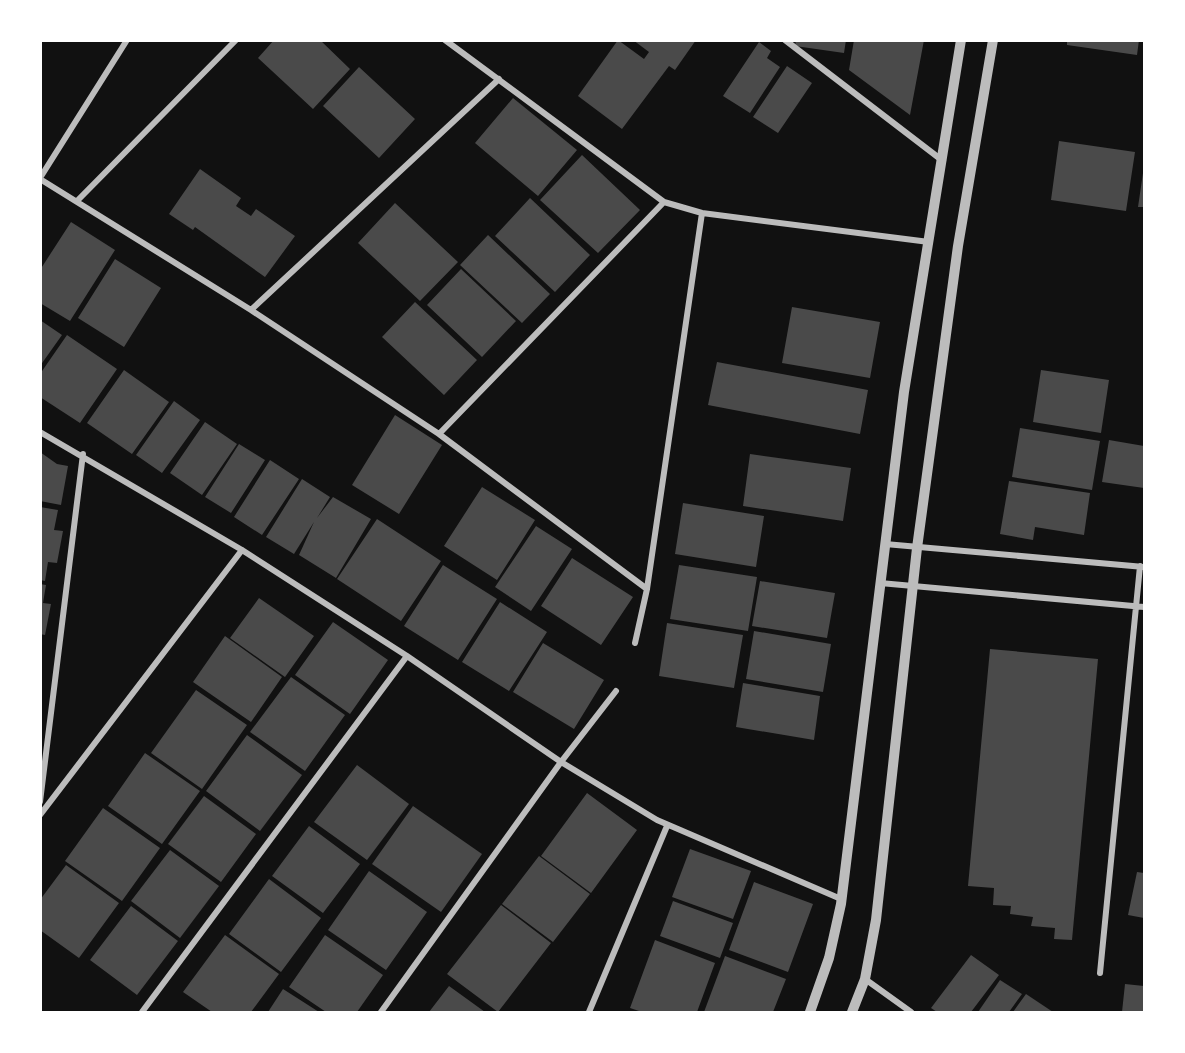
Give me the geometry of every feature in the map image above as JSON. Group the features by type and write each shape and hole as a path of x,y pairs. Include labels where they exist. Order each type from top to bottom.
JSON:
{"street":[{"path":"127,40 40,179 78,200 251,310 439,434 647,589"},
{"path":"78,200 236,40"},
{"path":"446,40 664,202 702,213 929,242"},
{"path":"785,40 943,161"},
{"path":"810,1012 829,958 841,899 904,392 961,40"},
{"path":"852,1012 865,979 876,920 917,548 958,246 993,40"},
{"path":"251,310 499,79"},
{"path":"439,434 664,202"},
{"path":"635,644 647,589 702,213"},
{"path":"40,432 82,454 242,550 407,656 561,762 667,826 841,899"},
{"path":"40,802 82,454"},
{"path":"885,544 1142,566 1136,606 1100,973"},
{"path":"40,815 242,550"},
{"path":"880,583 1144,607"},
{"path":"142,1012 407,656"},
{"path":"381,1012 561,762 616,691"},
{"path":"590,1012 667,826"},
{"path":"865,979 911,1012"}],"building":[{"path":"274,40 320,40 350,69 313,109 258,58"},
{"path":"618,40 644,59 649,52 633,40 696,40 675,70 669,66 622,129 578,96"},
{"path":"796,40 846,40 844,53 795,46"},
{"path":"854,40 924,40 910,115 849,70"},
{"path":"1067,40 1139,40 1137,55 1067,45"},
{"path":"759,42 771,51 767,58 780,67 750,113 723,96"},
{"path":"787,66 812,83 778,133 753,117"},
{"path":"359,67 415,119 379,158 323,106"},
{"path":"513,98 577,150 538,196 475,143"},
{"path":"1059,141 1135,152 1126,211 1051,200"},
{"path":"582,155 640,210 598,253 540,200"},
{"path":"200,169 241,198 236,206 251,216 256,209 295,236 265,277 195,227 193,230 169,214"},
{"path":"1143,173 1144,207 1138,207"},
{"path":"530,198 590,255 555,292 495,236"},
{"path":"395,203 458,262 420,301 358,243"},
{"path":"71,222 115,250 70,321 40,303 40,270"},
{"path":"488,235 550,294 522,323 460,265"},
{"path":"115,259 161,288 124,347 78,318"},
{"path":"461,269 516,321 482,357 427,305"},
{"path":"415,302 477,360 444,395 382,337"},
{"path":"792,307 880,322 870,378 782,363"},
{"path":"40,320 62,335 40,366"},
{"path":"67,335 117,369 80,423 40,397 40,374"},
{"path":"717,362 868,390 860,434 708,405"},
{"path":"124,370 169,402 132,454 87,423"},
{"path":"1041,370 1109,380 1101,433 1033,422"},
{"path":"174,401 200,420 162,473 136,455"},
{"path":"395,415 442,445 399,514 352,485"},
{"path":"205,422 237,444 202,495 170,473"},
{"path":"1020,428 1100,441 1092,490 1012,477"},
{"path":"1109,440 1144,446 1144,488 1102,482"},
{"path":"239,444 265,460 231,513 205,497"},
{"path":"40,452 57,464 68,466 61,505 40,501"},
{"path":"750,454 851,468 843,521 743,506"},
{"path":"270,460 299,479 262,535 234,517"},
{"path":"302,479 330,497 317,518 333,497 371,519 336,578 299,555 314,522 294,554 266,537"},
{"path":"1009,481 1090,493 1084,535 1035,527 1033,540 1000,534"},
{"path":"482,487 535,520 497,580 444,546"},
{"path":"683,503 764,516 756,567 675,554"},
{"path":"40,507 58,510 54,530 63,531 57,563 48,562 45,581 40,580"},
{"path":"377,519 441,561 401,621 337,579"},
{"path":"536,526 572,549 531,611 495,587"},
{"path":"572,558 633,597 601,645 541,606"},
{"path":"443,565 497,599 458,660 404,626"},
{"path":"679,565 757,577 748,631 670,619"},
{"path":"760,581 835,593 827,638 752,626"},
{"path":"40,584 46,585 43,603 51,604 45,635 40,634"},
{"path":"259,598 314,636 285,677 230,638"},
{"path":"500,602 547,632 509,691 462,662"},
{"path":"333,622 388,660 350,714 295,675"},
{"path":"667,623 743,635 734,688 659,676"},
{"path":"754,631 831,644 823,692 746,679"},
{"path":"225,636 282,677 251,722 193,682"},
{"path":"543,643 604,680 574,729 513,692"},
{"path":"990,649 1098,659 1072,940 1054,939 1055,928 1031,926 1033,917 1010,914 1011,906 993,905 994,888 968,886"},
{"path":"291,677 345,715 305,771 250,732"},
{"path":"743,683 820,696 814,740 736,727"},
{"path":"196,690 247,725 202,789 151,753"},
{"path":"247,735 302,775 260,831 206,791"},
{"path":"145,753 200,791 162,844 108,806"},
{"path":"357,765 409,804 367,860 314,822"},
{"path":"587,793 637,830 591,893 541,856"},
{"path":"204,796 256,834 221,882 168,844"},
{"path":"413,806 482,854 441,912 372,864"},
{"path":"103,808 160,848 122,901 65,861"},
{"path":"309,826 360,864 323,913 272,876"},
{"path":"690,849 751,871 733,919 672,897"},
{"path":"170,850 219,886 180,938 131,901"},
{"path":"539,856 590,894 553,942 502,904"},
{"path":"66,865 119,903 79,958 40,930 40,900"},
{"path":"369,871 427,912 386,970 328,930"},
{"path":"1137,872 1144,873 1144,918 1128,915"},
{"path":"269,879 321,918 281,972 229,934"},
{"path":"754,882 813,904 788,972 729,950"},
{"path":"673,901 733,923 720,958 660,936"},
{"path":"501,905 551,943 498,1012 447,974"},
{"path":"131,906 178,941 137,995 90,960"},
{"path":"225,935 279,974 251,1012 212,1012 183,992"},
{"path":"325,935 383,975 357,1012 326,1012 289,987"},
{"path":"655,940 715,963 697,1012 642,1012 630,1008"},
{"path":"971,955 999,975 971,1012 937,1012 931,1008"},
{"path":"725,956 786,979 773,1012 704,1012"},
{"path":"1000,980 1022,994 1009,1012 978,1012"},
{"path":"1125,984 1144,986 1144,1012 1122,1012"},
{"path":"449,986 485,1012 429,1012"},
{"path":"283,989 319,1012 268,1012"},
{"path":"1026,994 1053,1012 1013,1012"}]}
